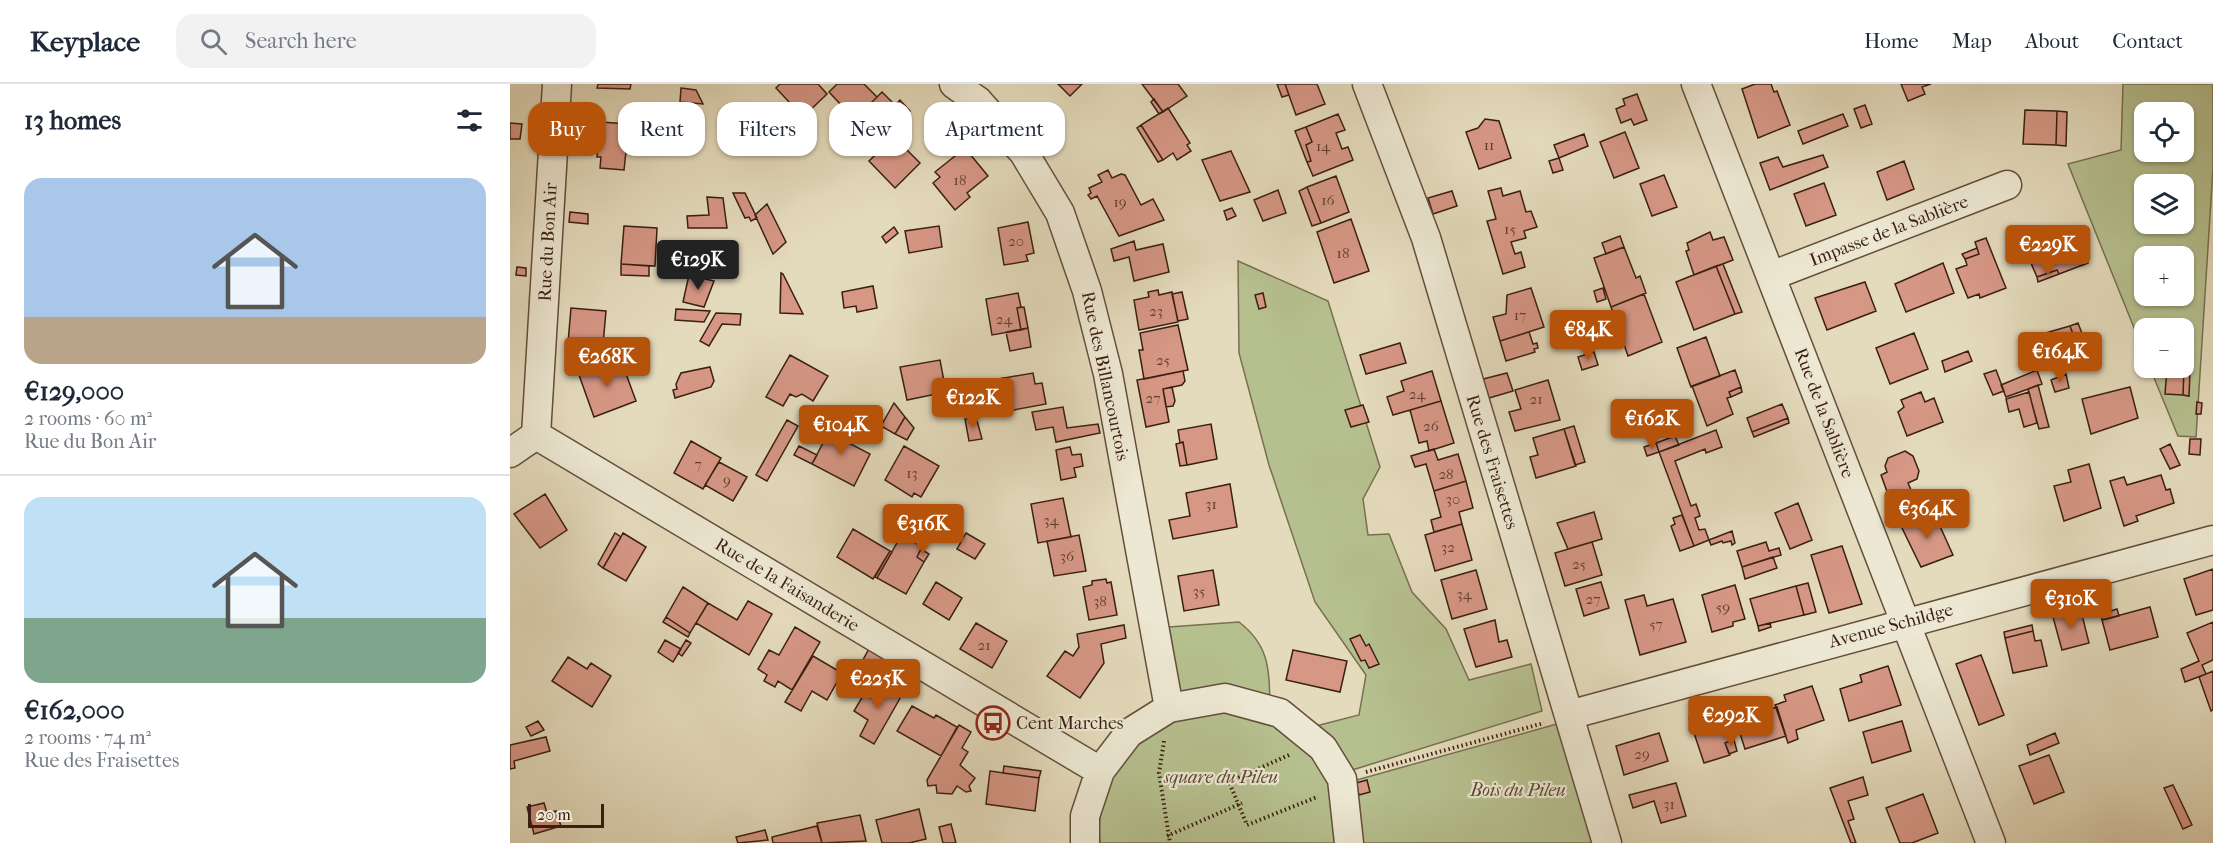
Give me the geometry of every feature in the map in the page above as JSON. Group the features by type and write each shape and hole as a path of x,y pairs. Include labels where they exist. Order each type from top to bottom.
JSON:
{"street":[{"name":"Rue du Bon Air","path":"536,435 557,84"},
{"name":"Rue des Billancourtois","path":"954,84 978,101 1024,153 1060,213 1087,291 1108,374 1169,708"},
{"name":"Rue des Fraisettes","path":"1366,84 1426,238 1607,843"},
{"name":"Rue de la Sablière","path":"1696,84 1991,843"},
{"name":"Impasse de la Sablière","path":"1771,276 2007,185"},
{"path":"510,453 536,435"},
{"name":"Rue de la Faisanderie","path":"536,435 1100,771"},
{"name":"Avenue Schildge","path":"1569,716 1904,622 2213,540"},
{"path":"1085,843 1085,816 1100,771 1129,733 1169,708 1225,698 1280,713 1323,748 1342,779 1349,843"}],"path":[{"path":"1169,708 1159,773 1167,836 1170,843"},
{"path":"1342,779 1569,716"},
{"path":"1314,788 1318,797 1247,825 1229,782 1298,751 1302,761 1323,748"},
{"path":"1167,836 1240,804"}],"green space":[{"path":"2123,84 2213,84 2213,168 2196,437 2178,436 2154,378 2194,378 2194,318 2134,318 2134,328 2068,164 2121,150"},
{"path":"1238,261 1328,301 1380,467 1363,499 1368,535 1389,534 1412,592 1446,629 1469,680 1531,664 1542,711 1349,771 1316,726 1359,715 1366,675 1315,602 1269,465 1239,353"},
{"path":"1239,622 1257,640 1266,660 1270,706 1182,701 1169,627"},
{"name":"square du Pileu","path":"1229,709 1274,723 1296,738 1322,770 1335,802 1336,843 1100,843 1099,823 1108,785 1116,768 1140,738 1156,726 1180,715"},
{"name":"Bois du Pileu","path":"1557,724 1592,843 1359,843 1353,781"}],"building":[{"path":"598,84 631,84 630,89 597,88"},
{"path":"780,84 818,84 827,94 817,104 789,102 776,88"},
{"path":"837,84 864,84 877,97 872,102 838,102 829,92"},
{"path":"1058,84 1082,84 1070,96"},
{"path":"1142,84 1178,84 1187,96 1163,112"},
{"path":"1277,84 1285,84 1289,95 1282,97"},
{"path":"1285,84 1317,84 1325,104 1296,115"},
{"path":"1755,84 1771,84 1774,92 1777,91 1790,125 1758,138 1742,89"},
{"path":"1901,84 1931,84 1922,87 1925,94 1908,101"},
{"path":"681,88 696,90 702,102 680,102"},
{"path":"882,92 892,102 872,102"},
{"path":"1637,94 1647,120 1634,125 1631,119 1621,123 1616,109 1625,105 1623,99"},
{"path":"1154,99 1163,112 1159,114 1151,102"},
{"path":"1865,105 1872,124 1861,128 1854,109"},
{"path":"1168,108 1190,143 1187,145 1191,151 1177,160 1173,153 1163,160 1141,125"},
{"path":"2025,110 2057,111 2056,145 2023,144"},
{"path":"2057,111 2067,112 2066,146 2056,145"},
{"path":"1338,114 1345,130 1336,133 1342,149 1348,147 1353,160 1313,176 1307,162 1311,161 1306,145 1312,142 1306,127"},
{"path":"1843,114 1848,126 1803,144 1798,131"},
{"path":"1485,119 1499,121 1511,158 1479,169 1466,132 1478,128"},
{"path":"606,122 618,123 618,156 626,156 624,170 600,168 601,157 597,157 606,156"},
{"path":"510,123 522,124 520,139 510,139"},
{"path":"1141,125 1163,160 1158,162 1137,128"},
{"path":"1306,127 1312,142 1306,145 1311,161 1307,162 1295,131"},
{"path":"1625,132 1639,168 1614,178 1600,142"},
{"path":"1584,134 1588,146 1559,158 1554,145"},
{"path":"1231,151 1250,192 1220,201 1202,160"},
{"path":"912,155 920,163 895,188 869,161 874,156"},
{"path":"1823,155 1828,167 1770,190 1760,163 1778,157 1783,167"},
{"path":"955,156 972,156 988,176 967,193 970,197 955,210 933,183 940,177 935,172"},
{"path":"1559,158 1563,170 1553,173 1549,161"},
{"path":"1904,161 1914,189 1887,200 1877,172"},
{"path":"1108,170 1112,178 1121,174 1125,175 1141,205 1153,199 1164,220 1119,236 1097,196 1091,199 1088,195 1091,193 1089,188 1102,182 1098,175"},
{"path":"1664,175 1677,207 1652,216 1640,184"},
{"path":"1336,176 1349,212 1321,223 1307,187"},
{"path":"1824,183 1836,215 1806,226 1794,194"},
{"path":"1307,187 1321,223 1312,226 1299,191"},
{"path":"1501,188 1503,196 1520,191 1526,212 1531,211 1537,227 1524,231 1526,238 1511,242 1515,254 1521,252 1525,267 1503,274 1487,221 1496,219 1488,191"},
{"path":"1278,190 1286,213 1263,221 1254,200"},
{"path":"1452,191 1457,206 1433,214 1428,198"},
{"path":"733,193 745,193 757,218 751,221 749,217 745,218"},
{"path":"707,197 723,198 727,228 688,228 687,216 709,215"},
{"path":"767,204 786,242 773,254 755,215"},
{"path":"1232,208 1236,216 1227,220 1224,211"},
{"path":"570,212 588,214 588,224 569,222"},
{"path":"1351,219 1369,271 1334,283 1317,232"},
{"path":"1028,222 1034,253 1026,255 1028,261 1004,265 998,228"},
{"path":"624,226 657,228 655,266 621,264"},
{"path":"939,226 942,247 909,253 905,231"},
{"path":"894,227 898,233 886,243 882,237"},
{"path":"2074,230 2088,263 2059,274 2057,270 2037,277 2025,249"},
{"path":"1710,232 1713,240 1724,237 1733,260 1694,275 1686,251 1689,250 1687,243"},
{"path":"1620,236 1624,247 1606,254 1602,243"},
{"path":"1986,238 2006,288 1980,298 1979,294 1968,298 1956,269 1967,265 1965,259 1979,254 1975,242"},
{"path":"1134,241 1136,250 1163,244 1169,272 1134,281 1129,257 1114,261 1111,249"},
{"path":"1624,247 1636,278 1640,276 1646,293 1611,307 1594,258"},
{"path":"1977,248 1979,254 1965,259 1962,254"},
{"path":"1943,263 1954,293 1906,312 1895,284"},
{"path":"621,264 649,266 649,276 621,275"},
{"path":"1723,264 1742,312 1735,314 1716,266"},
{"path":"1716,266 1735,314 1694,330 1676,282"},
{"path":"517,267 526,268 526,276 516,275"},
{"path":"2057,270 2059,274 2038,282 2037,277"},
{"path":"781,273 783,274 803,314 780,313"},
{"path":"689,275 714,281 704,307 683,302"},
{"path":"1865,282 1876,311 1827,330 1815,298"},
{"path":"873,286 877,308 857,312 856,306 844,308 842,292"},
{"path":"1531,288 1544,327 1500,341 1493,317 1506,314 1507,295"},
{"path":"1603,288 1606,299 1597,302 1594,291"},
{"path":"1158,290 1159,295 1172,292 1178,322 1139,330 1134,300 1149,297 1148,292"},
{"path":"1182,292 1188,319 1178,321 1172,294"},
{"path":"1018,293 1021,307 1017,308 1021,330 992,335 986,299"},
{"path":"1263,293 1266,307 1259,309 1255,295"},
{"path":"1644,294 1662,342 1628,356 1611,307"},
{"path":"1024,307 1028,328 1021,330 1017,308"},
{"path":"571,308 606,311 603,345 568,343"},
{"path":"676,309 710,311 704,322 675,320"},
{"path":"716,313 741,314 740,325 722,324 709,346 700,341"},
{"path":"2078,323 2088,349 2080,353 2070,326"},
{"path":"1178,325 1188,370 1144,379 1139,350 1143,350 1140,333"},
{"path":"2070,326 2080,353 2046,365 2035,336"},
{"path":"1028,328 1031,347 1010,351 1006,332"},
{"path":"1529,332 1533,344 1537,343 1538,348 1534,349 1535,352 1506,361 1500,341"},
{"path":"1914,333 1928,369 1890,384 1876,348"},
{"path":"1706,337 1720,376 1691,387 1677,348"},
{"path":"1400,343 1406,363 1366,374 1360,355"},
{"path":"1968,351 1972,361 1945,372 1942,361"},
{"path":"1594,352 1598,365 1582,370 1578,357"},
{"path":"790,355 828,376 813,401 802,394 796,397 790,394 783,406 766,397"},
{"path":"621,360 636,401 594,417 579,375"},
{"path":"940,360 946,392 907,400 900,367"},
{"path":"710,367 714,381 711,387 675,398 673,390 677,389 676,384 681,373"},
{"path":"1735,370 1741,387 1729,392 1731,397 1727,398 1733,414 1707,426 1692,386"},
{"path":"1996,370 2004,391 1993,395 1984,374"},
{"path":"2037,370 2042,384 2006,397 2001,385"},
{"path":"1183,371 1185,381 1182,385 1163,389 1169,422 1146,427 1137,380"},
{"path":"1432,371 1441,401 1393,415 1387,397 1404,391 1401,381"},
{"path":"1033,373 1035,384 1042,383 1046,404 976,417 972,394 1005,384 1004,378"},
{"path":"1507,373 1513,391 1489,398 1483,379"},
{"path":"2066,374 2069,388 2055,392 2051,380"},
{"path":"1004,378 1005,384 984,389 983,382"},
{"path":"2166,378 2184,378 2183,395 2165,394"},
{"path":"2184,378 2190,378 2189,396 2183,395"},
{"path":"1548,380 1560,420 1515,431 1509,412 1521,409 1515,390"},
{"path":"2038,385 2049,427 2039,429 2028,389"},
{"path":"1172,387 1175,401 1173,406 1166,407 1163,389"},
{"path":"1741,387 1742,392 1731,397 1729,392"},
{"path":"2130,387 2138,418 2091,434 2082,399"},
{"path":"1921,392 1925,402 1934,398 1943,422 1907,436 1898,412 1904,407 1901,400"},
{"path":"2029,392 2037,423 2024,427 2019,409 2009,412 2006,399"},
{"path":"1441,401 1454,443 1429,451 1427,441 1419,443 1410,410"},
{"path":"2197,402 2202,403 2201,414 2196,414"},
{"path":"894,403 905,417 895,434 881,426"},
{"path":"1782,404 1788,418 1752,432 1747,418"},
{"path":"1363,405 1369,422 1351,427 1345,410"},
{"path":"1063,407 1067,428 1098,424 1100,433 1056,442 1053,427 1036,430 1032,412"},
{"path":"905,417 914,428 907,440 895,434"},
{"path":"976,417 982,439 969,441 965,419"},
{"path":"1788,418 1789,423 1754,437 1752,432"},
{"path":"787,420 798,426 767,481 756,475"},
{"path":"835,420 850,431 845,441 870,454 854,486 812,464"},
{"path":"1211,424 1217,459 1187,465 1183,442 1180,443 1178,430"},
{"path":"1574,426 1585,462 1575,465 1564,429"},
{"path":"1564,429 1576,466 1536,478 1530,457 1538,455 1533,438"},
{"path":"1716,430 1722,447 1706,453 1705,449 1675,461 1691,506 1696,504 1700,516 1695,518 1699,530 1705,529 1709,540 1694,546 1659,452"},
{"path":"1675,436 1679,445 1659,452 1656,443"},
{"path":"2190,439 2201,439 2200,455 2189,454"},
{"path":"691,441 721,458 703,489 674,473"},
{"path":"1183,442 1187,465 1180,466 1176,444"},
{"path":"1656,443 1659,452 1647,456 1644,447"},
{"path":"2170,444 2180,465 2170,469 2160,449"},
{"path":"799,446 817,455 812,464 794,455"},
{"path":"904,446 939,466 921,497 914,493 912,497 885,480"},
{"path":"1070,447 1072,455 1081,454 1083,466 1074,468 1076,477 1061,480 1056,450"},
{"path":"1434,449 1438,460 1458,454 1466,481 1434,491 1426,464 1415,467 1411,456"},
{"path":"1905,451 1913,456 1919,471 1917,479 1908,483 1918,506 1940,499 1944,510 1900,527 1881,475 1887,472 1885,466 1888,458"},
{"path":"719,462 747,477 733,501 705,485"},
{"path":"2089,464 2101,508 2064,521 2054,486 2071,482 2068,470"},
{"path":"2161,475 2166,490 2170,489 2174,503 2136,516 2138,521 2124,526 2110,481 2124,477 2127,485"},
{"path":"1466,481 1473,508 1459,512 1462,524 1434,532 1431,520 1441,517 1434,491"},
{"path":"1230,484 1237,527 1173,539 1169,520 1190,516 1186,493"},
{"path":"545,494 567,530 540,548 514,514"},
{"path":"1063,498 1071,537 1038,543 1031,504"},
{"path":"1798,503 1812,540 1790,549 1775,513"},
{"path":"1594,512 1602,539 1568,549 1557,523"},
{"path":"1934,513 1953,555 1921,567 1901,526"},
{"path":"1682,515 1694,546 1680,551 1671,526 1675,524 1673,518"},
{"path":"1462,524 1472,560 1435,571 1425,535"},
{"path":"853,529 890,551 873,579 837,557"},
{"path":"1732,531 1735,543 1732,545 1731,541 1723,543 1722,541 1711,545 1709,540"},
{"path":"615,533 621,537 603,568 598,564"},
{"path":"623,533 646,547 626,581 603,568"},
{"path":"966,533 985,544 975,559 957,549"},
{"path":"902,534 922,547 917,557 924,562 906,594 877,578"},
{"path":"1079,535 1086,571 1054,576 1047,541"},
{"path":"1592,542 1602,575 1565,586 1555,553"},
{"path":"1766,542 1769,551 1779,548 1781,555 1742,567 1737,551"},
{"path":"1842,546 1862,604 1829,613 1811,555"},
{"path":"921,549 929,554 924,562 917,557"},
{"path":"890,551 892,552 877,578 875,577"},
{"path":"1773,557 1777,568 1745,579 1742,567"},
{"path":"2213,569 2213,610 2196,615 2184,579"},
{"path":"1213,570 1219,605 1184,611 1178,576"},
{"path":"1476,570 1487,609 1452,619 1441,580"},
{"path":"1106,579 1107,583 1111,582 1117,615 1089,620 1083,587 1092,585 1092,581"},
{"path":"936,582 962,598 949,620 923,604"},
{"path":"1601,582 1609,608 1584,616 1576,589"},
{"path":"1808,583 1816,612 1804,615 1796,586"},
{"path":"1735,585 1745,619 1733,622 1733,626 1712,632 1702,595"},
{"path":"1796,586 1804,615 1758,626 1750,599"},
{"path":"683,587 708,603 690,633 666,617"},
{"path":"1644,595 1647,606 1673,599 1686,642 1640,655 1625,600"},
{"path":"748,601 772,614 749,655 696,623 708,603 737,620"},
{"path":"2150,607 2158,637 2110,650 2102,620"},
{"path":"2117,609 2119,616 2102,620 2101,614"},
{"path":"2081,611 2089,643 2062,650 2053,617"},
{"path":"666,617 690,633 688,637 663,622"},
{"path":"1495,620 1499,642 1507,640 1512,657 1476,667 1464,629"},
{"path":"2213,622 2213,660 2202,665 2206,674 2185,682 2181,669 2199,661 2187,633"},
{"path":"976,623 1007,641 992,668 960,649"},
{"path":"1770,623 1771,627 1759,631 1758,626"},
{"path":"1124,625 1126,638 1101,644 1104,663 1080,698 1047,676 1065,651 1073,656 1079,647 1077,634"},
{"path":"2032,625 2033,631 2005,638 2004,632"},
{"path":"795,627 820,642 792,690 778,681 775,687 764,681 767,675 758,669 769,650 779,655"},
{"path":"2033,631 2035,641 2041,640 2047,666 2013,673 2005,638"},
{"path":"1360,635 1366,646 1369,644 1379,664 1369,668 1365,660 1361,661 1350,639"},
{"path":"665,640 681,649 673,662 658,652"},
{"path":"686,640 691,643 682,656 678,653"},
{"path":"870,647 887,657 875,676 859,667"},
{"path":"1293,650 1347,661 1340,692 1286,680"},
{"path":"1981,655 2004,715 1979,725 1956,664"},
{"path":"813,656 842,673 827,700 812,691 801,711 785,702"},
{"path":"568,657 587,669 591,663 611,676 592,707 552,681"},
{"path":"1888,666 1901,705 1849,721 1840,689 1862,682 1860,675"},
{"path":"2213,671 2213,710 2211,711 2199,677"},
{"path":"882,680 903,693 874,744 860,736 868,720 854,711 864,694 871,698"},
{"path":"1812,686 1824,720 1796,730 1798,739 1788,743 1775,705 1786,701 1784,695"},
{"path":"1768,705 1771,709 1777,707 1786,736 1745,749 1736,721 1755,714 1757,709"},
{"path":"912,706 934,718 936,715 957,727 941,756 897,731"},
{"path":"1723,706 1734,740 1725,743 1730,755 1704,763 1689,718"},
{"path":"538,721 544,730 531,736 526,727"},
{"path":"1902,721 1911,751 1872,763 1863,732"},
{"path":"959,725 971,732 962,748 968,752 960,765 975,778 969,786 971,791 966,792 957,786 952,794 937,793 936,785 928,786 927,780"},
{"path":"1659,733 1668,761 1624,775 1616,746"},
{"path":"2055,733 2059,743 2030,755 2027,745"},
{"path":"546,737 550,751 514,761 515,768 510,769 510,745"},
{"path":"1734,740 1737,751 1729,754 1725,743"},
{"path":"2049,755 2064,792 2034,804 2019,766"},
{"path":"1004,766 1041,771 1039,778 1003,773"},
{"path":"990,771 1039,778 1035,811 986,804"},
{"path":"1863,777 1868,795 1848,801 1854,819 1848,821 1856,843 1851,843 1830,788"},
{"path":"1367,780 1370,792 1359,795 1356,783"},
{"path":"1676,783 1686,816 1661,823 1654,801 1633,808 1629,795"},
{"path":"2173,785 2192,825 2183,829 2164,788"},
{"path":"1923,794 1938,833 1912,843 1900,843 1886,808"},
{"path":"544,803 547,813 556,811 561,826 534,834 527,807"},
{"path":"919,809 926,839 909,843 882,843 876,820"},
{"path":"860,815 866,841 822,843 817,823"},
{"path":"951,824 956,843 943,843 939,827"},
{"path":"817,826 822,843 773,843 772,837"},
{"path":"765,830 768,840 738,843 736,837"}],"place":[{"name":"Cent Marches","path":"993,723"}]}
